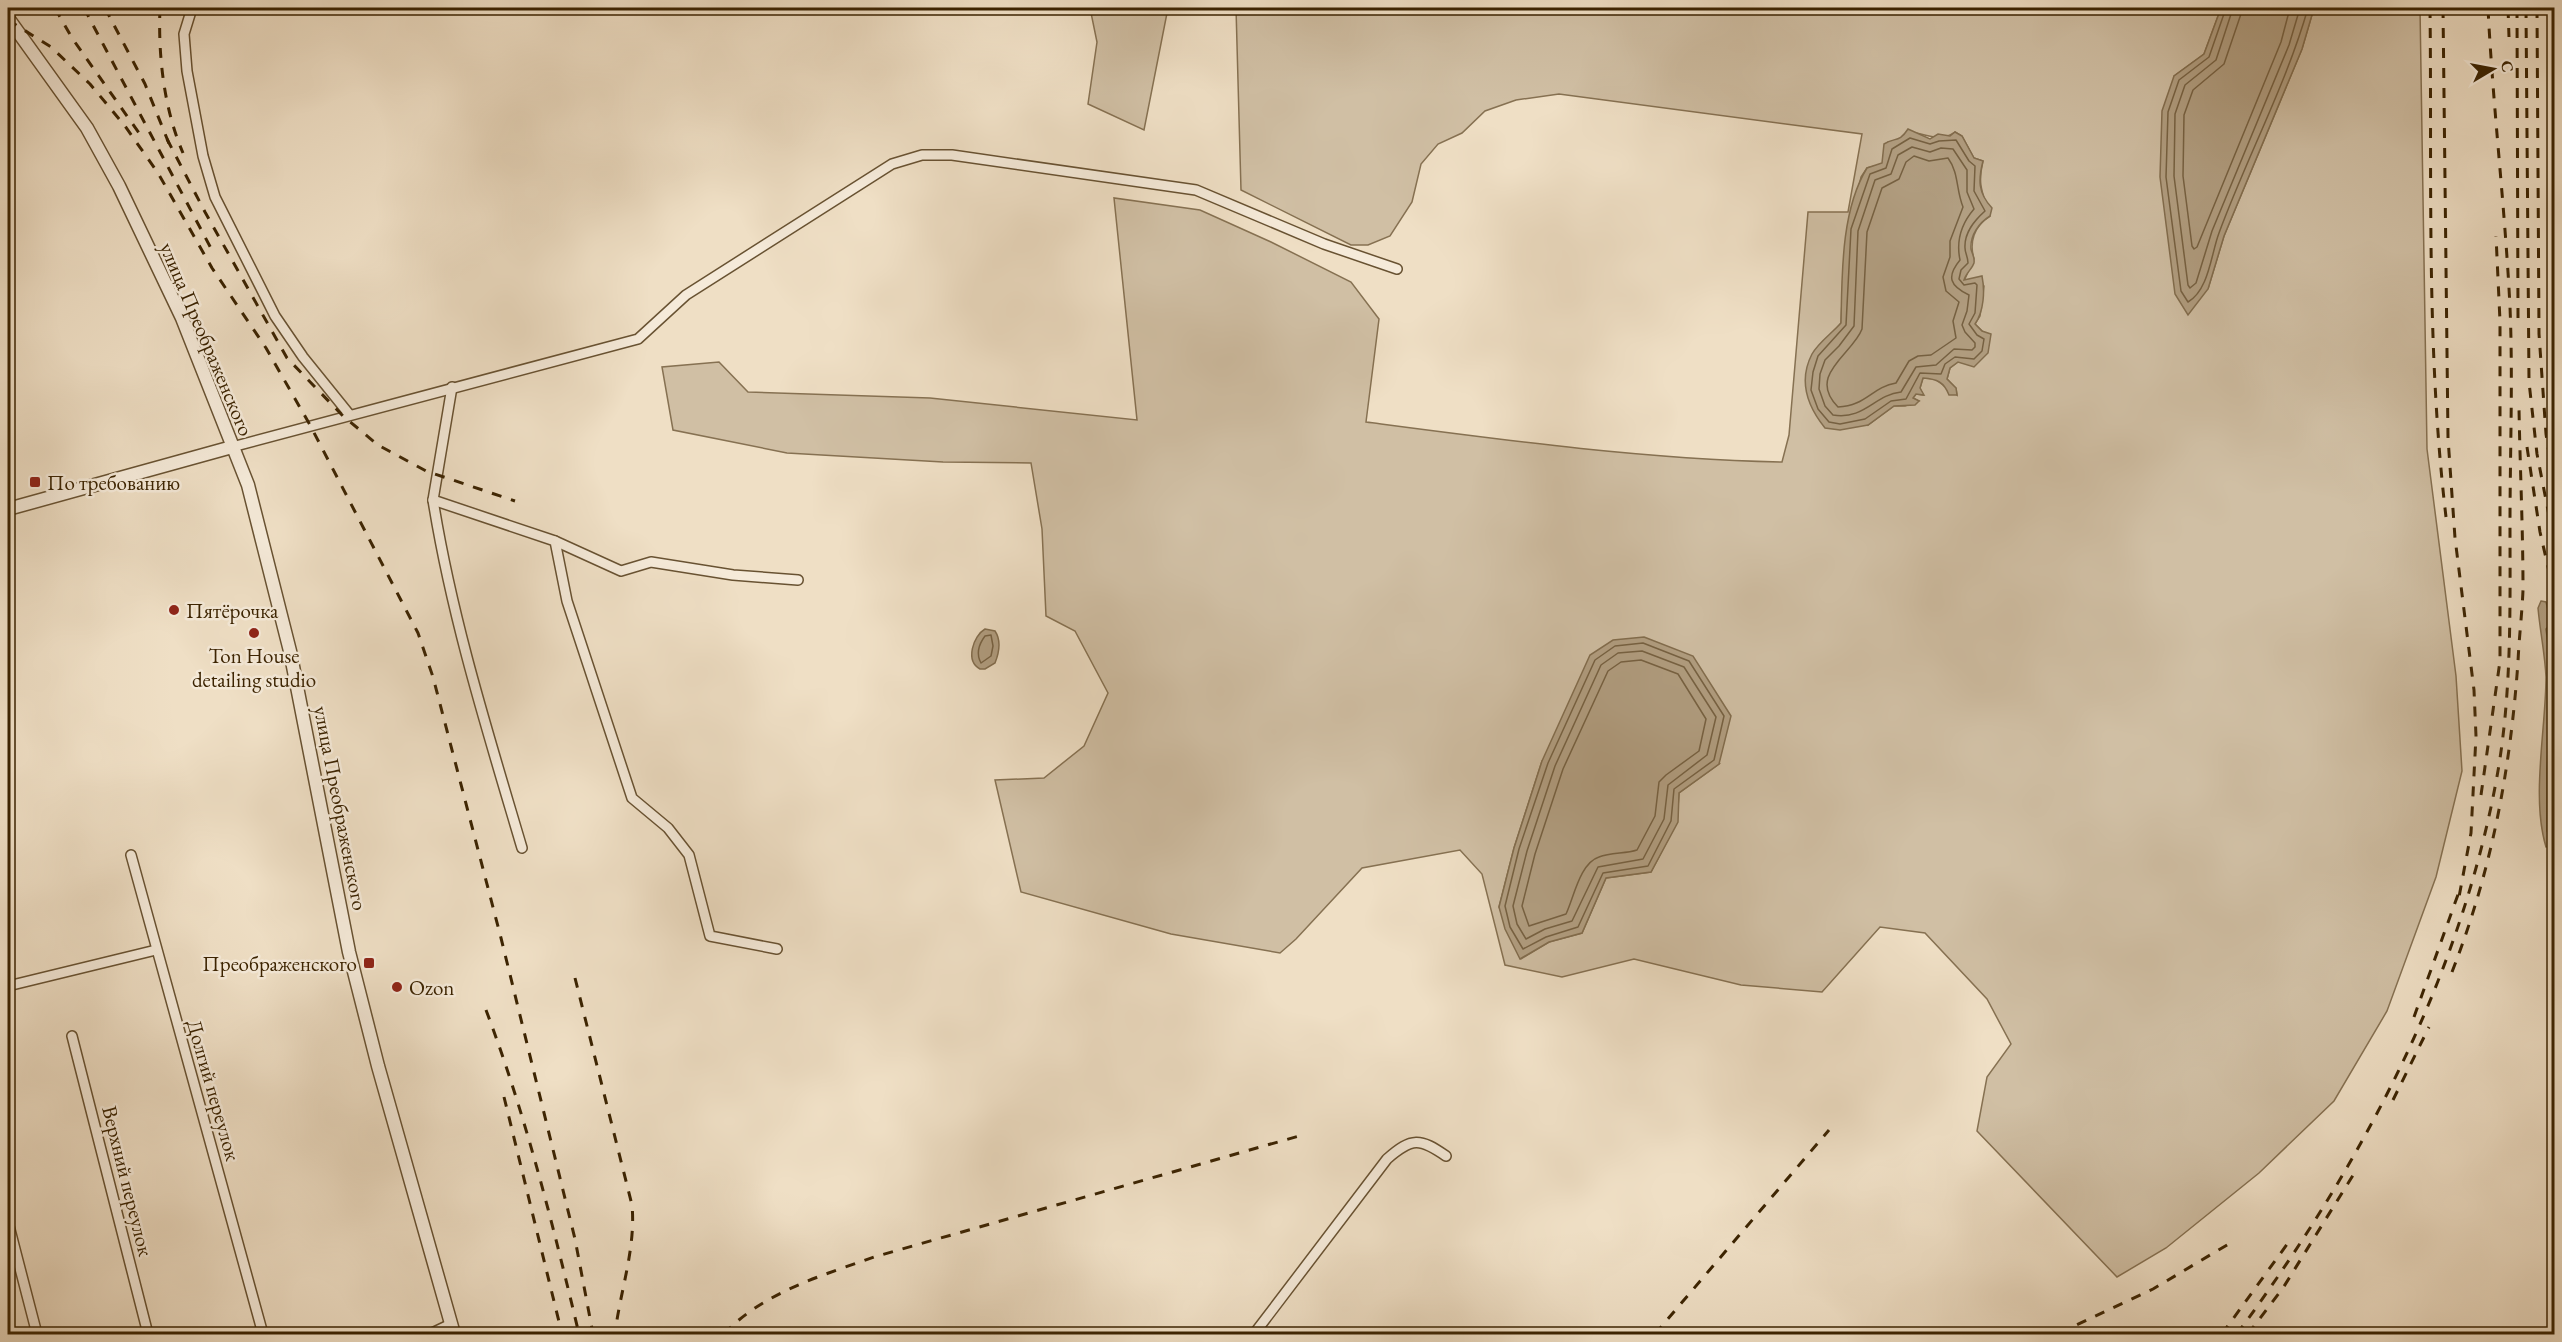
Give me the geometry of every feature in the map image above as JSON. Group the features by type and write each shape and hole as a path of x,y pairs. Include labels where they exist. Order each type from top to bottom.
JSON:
{"street":[{"path":"192,8 184,34 187,71 203,156 215,197 275,316 303,357 349,414"},
{"name":"улица Преображенского","path":"8,18 87,128 119,186 182,318 248,486 290,651 349,952 378,1066 453,1329"},
{"path":"8,510 349,414 638,339 686,295 892,164 922,155 952,155 1046,167 1196,190 1324,244 1397,268"},
{"path":"452,387 433,500 443,566 459,633 522,848"},
{"path":"433,500 555,541 621,571 651,562 733,575 798,580"},
{"path":"555,541 567,601 632,798 668,828 688,855 710,936 777,949"},
{"name":"Долгий переулок","path":"131,855 262,1335"},
{"path":"8,986 156,950"},
{"name":"Верхний переулок","path":"72,1036 148,1335"},
{"path":"1254,1335 1387,1159 1400,1147 1420,1141 1446,1156"},
{"path":"8,1222 37,1335"},
{"path":"430,1335 453,1329"}],"shaded area":[{"path":"1090,8 1168,8 1144,130 1088,104 1097,42"},
{"path":"1236,8 2221,8 2204,54 2174,76 2208,289 2224,236 2302,49 2314,8 2420,8 2427,449 2456,676 2462,771 2436,877 2387,1011 2334,1101 2259,1173 2166,1248 2117,1277 1977,1131 1987,1077 2011,1044 1987,999 1925,933 1880,927 1822,992 1741,985 1634,959 1562,977 1505,965 1482,874 1460,850 1362,868 1280,953 1171,934 1021,892 995,780 1044,778 1084,746 1108,693 1075,631 1046,616 1042,529 1031,463 943,462 787,453 673,430 662,367 719,362 748,392 930,398 1137,420 1114,198 1200,210 1351,282 1379,319 1366,422 1625,453 1782,462 1789,435 1808,212 1848,212 1862,134 1559,94 1516,100 1485,111 1462,133 1438,144 1421,164 1412,202 1390,236 1368,245 1351,245 1241,190","holes":["1955,132 1962,136 1974,158 1983,161 1981,183 1990,216 1980,225 1974,235 1972,247 1974,259 1964,281 1984,286 1980,316 1975,324 1982,331 1966,363 1958,362 1950,368 1947,379 1956,388 1957,395 1935,379 1923,378 1920,388 1923,395 1916,394 1913,398 1919,401 1905,406 1894,406 1868,425 1829,337 1841,323 1844,257 1861,177 1867,168 1883,164 1888,142 1895,142 1916,133 1940,138","1542,761 1719,764 1679,793 1677,822 1651,872 1606,878 1582,933 1549,942 1521,959 1499,907 1514,848"]}],"water":[{"path":"2221,8 2314,8 2302,49 2224,236 2208,289 2188,315 2175,294 2160,177 2162,111 2174,76 2204,54"},
{"path":"1908,129 1930,139 1938,134 1950,136 1955,132 1962,136 1974,158 1983,161 1980,186 1992,208 1990,216 1982,222 1974,234 1971,249 1974,263 1964,280 1982,276 1983,301 1975,324 1982,331 1991,334 1988,353 1974,367 1958,362 1950,368 1947,379 1956,388 1957,395 1949,395 1939,382 1923,378 1920,388 1924,395 1916,394 1913,398 1919,401 1915,405 1894,406 1868,425 1840,430 1825,428 1810,402 1805,384 1806,374 1812,354 1841,323 1845,243 1852,203 1867,168 1882,163 1884,144 1899,138"},
{"path":"2541,601 2546,602 2554,633 2554,838 2552,846 2546,847 2542,828 2539,785 2546,677 2538,608"},
{"path":"985,629 995,631 999,642 998,651 995,663 985,669 980,669 973,660 972,649 977,637"},
{"path":"1644,637 1693,656 1731,716 1719,764 1679,793 1678,822 1651,872 1606,878 1582,933 1549,942 1520,959 1505,929 1499,907 1514,848 1542,761 1590,655 1613,640"}],"railway":[{"path":"55,8 72,38 139,133"},
{"path":"84,8 214,254"},
{"path":"105,8 145,84 170,146"},
{"path":"160,8 160,45 164,82 171,119 183,153"},
{"path":"2430,8 2435,390 2446,517"},
{"path":"2443,8 2448,438 2455,538 2474,690 2476,736 2471,833 2459,897"},
{"path":"2237,1334 2323,1207 2398,1073 2457,931 2479,857 2496,782 2505,718 2509,653 2511,361 2508,270 2488,8"},
{"path":"2508,8 2509,37"},
{"path":"2517,8 2518,318"},
{"path":"2526,8 2529,382 2537,454 2554,541"},
{"path":"2537,8 2539,334 2546,434 2554,485"},
{"path":"8,20 51,47 90,84 125,126 158,173 212,268 266,348 310,425 418,633 433,677 501,938 575,1239 593,1334"},
{"path":"167,139 287,358 343,416 378,445 426,471 515,501"},
{"path":"2481,795 2500,661 2500,321 2496,236"},
{"path":"2452,972 2478,896 2497,820 2515,703 2523,590 2519,408"},
{"path":"2527,447 2540,532 2554,593"},
{"path":"2414,1017 2460,889"},
{"path":"575,978 632,1205 630,1254 615,1334"},
{"path":"486,1010 526,1130 579,1334"},
{"path":"2393,1100 2429,1027"},
{"path":"504,1097 562,1334"},
{"path":"1655,1334 1829,1130"},
{"path":"724,1334 756,1307 775,1296 814,1278 874,1257 1306,1134"},
{"path":"2248,1334 2283,1288 2355,1172"},
{"path":"2059,1333 2153,1289 2232,1242"},
{"path":"2222,1334 2288,1243"}],"place":[{"name":"По требованию","path":"35,482"},
{"name":"Пятёрочка","path":"174,610"},
{"name":"Ton House detailing studio","path":"254,633"},
{"name":"Преображенского","path":"369,963"},
{"name":"Ozon","path":"397,987"}]}
